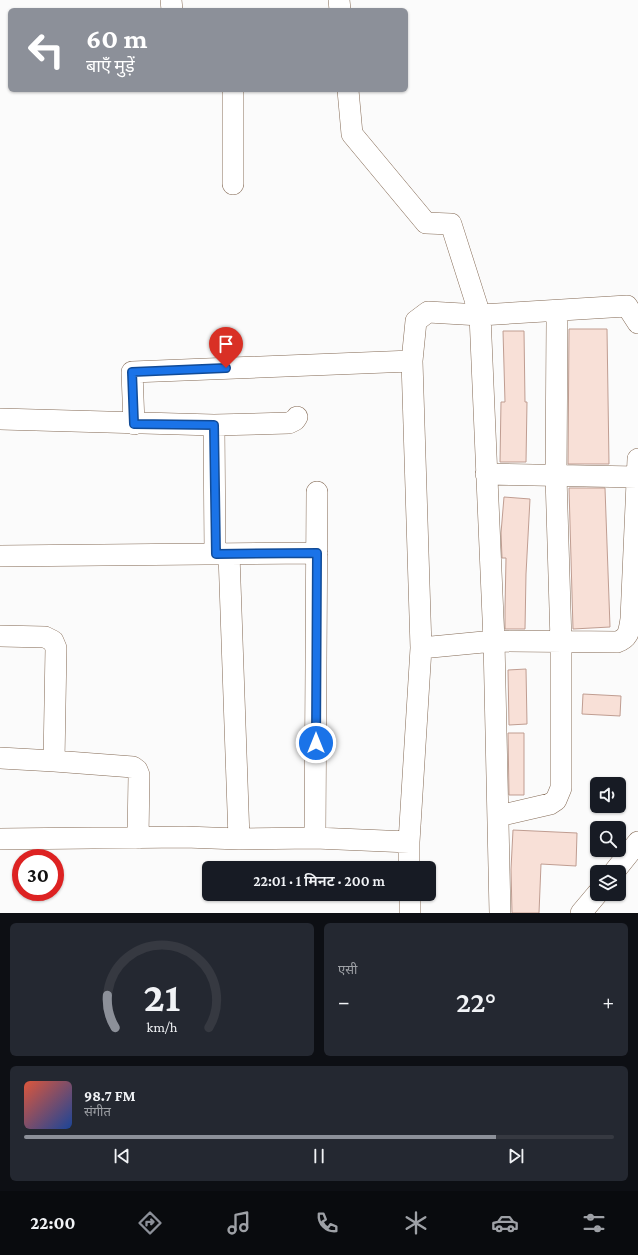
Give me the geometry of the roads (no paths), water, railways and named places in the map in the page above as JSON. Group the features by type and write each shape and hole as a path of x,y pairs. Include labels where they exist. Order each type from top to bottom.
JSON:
{"street":[{"path":"233,92 233,184"},
{"path":"348,92 352,134 426,223 451,224 480,316 494,641 500,913"},
{"path":"409,861 421,648 412,361 416,321 428,312 480,316 627,306 638,323"},
{"path":"498,816 550,804 556,800 561,788 561,642 556,476 557,321"},
{"path":"134,424 132,372 412,361"},
{"path":"0,419 134,424 214,425 290,423 296,420 297,417"},
{"path":"214,425 239,838"},
{"path":"421,648 494,641 617,642 625,639 628,633 631,619 637,481 556,476 486,474"},
{"path":"315,838 317,492"},
{"path":"0,556 317,553"},
{"path":"0,636 45,637 52,641 56,648 54,761"},
{"path":"0,758 128,766 137,770 139,775 138,838"},
{"path":"0,839 185,837 315,838 409,842"},
{"path":"620,865 638,842"},
{"path":"410,901 410,913"},
{"path":"582,913 591,901"}]}
